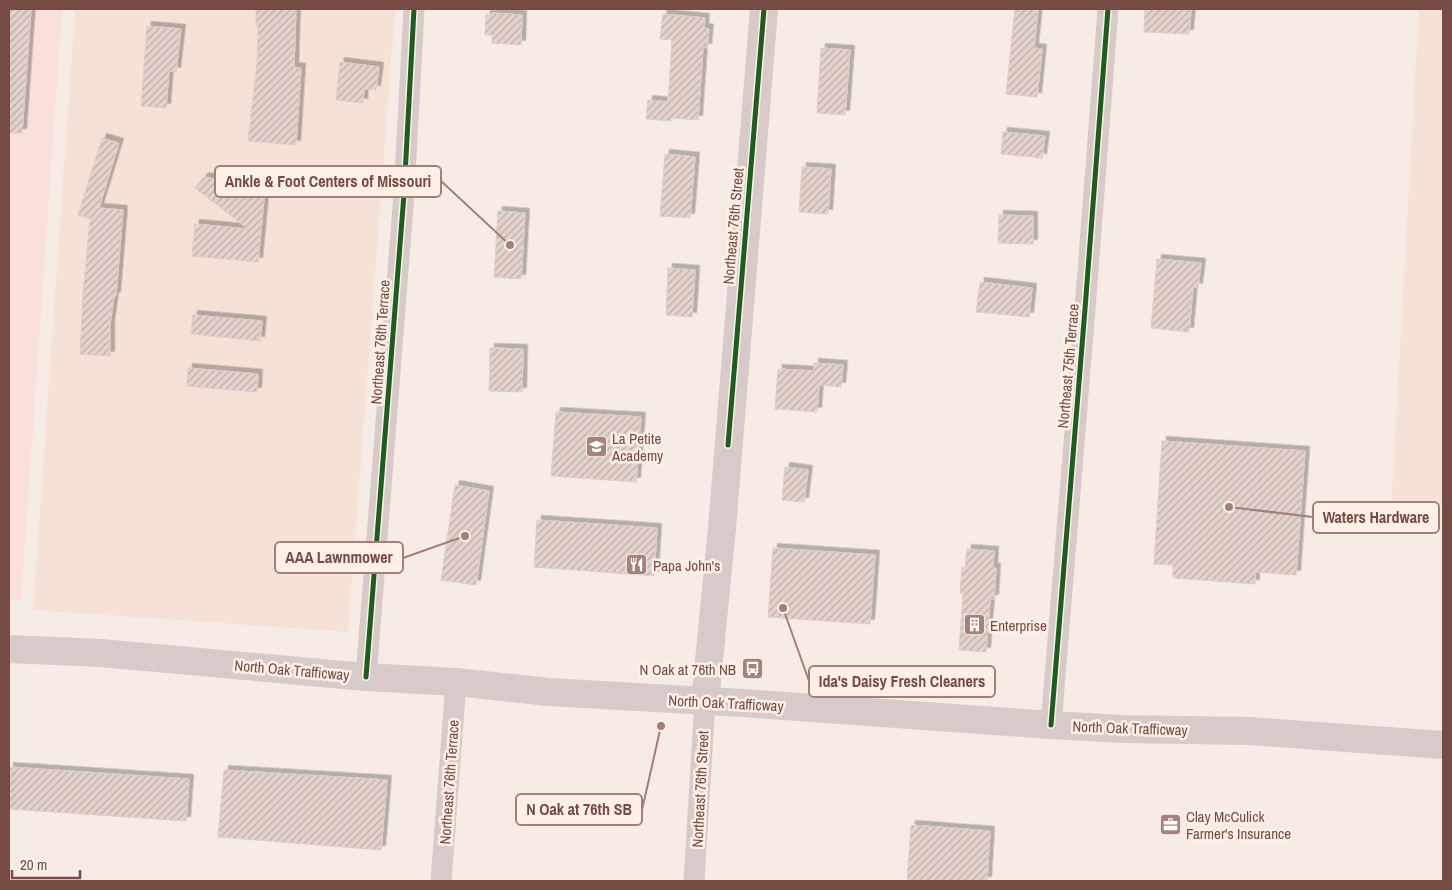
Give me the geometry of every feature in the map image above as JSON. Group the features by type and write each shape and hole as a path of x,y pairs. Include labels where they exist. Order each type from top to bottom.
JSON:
{"main road":[{"name":"Northeast 76th Street","path":"705,702 722,528 764,9"},
{"name":"North Oak Trafficway","path":"9,649 101,653 366,677 456,682 549,692 1051,725 1124,729 1250,731 1443,745"}],"street":[{"name":"Northeast 76th Terrace","path":"366,677 404,194 414,9"},
{"name":"Northeast 75th Terrace","path":"1051,725 1085,318 1108,9"},
{"name":"Northeast 76th Terrace","path":"441,881 456,682"},
{"name":"Northeast 76th Street","path":"694,881 705,702"}],"shaded area":[{"path":"9,9 62,9 21,600 9,599"},
{"path":"75,9 395,9 348,632 33,610"},
{"path":"1419,9 1443,9 1443,505 1391,507"}],"building":[{"path":"9,9 31,9 22,133 9,133"},
{"path":"256,9 296,9 294,67 301,68 296,145 248,141 257,64 258,26 256,26"},
{"path":"1015,9 1038,9 1034,48 1042,49 1037,97 1006,94"},
{"path":"1145,9 1191,10 1189,34 1144,32"},
{"path":"492,13 522,15 521,45 492,43 492,35 485,35 486,15 492,15"},
{"path":"663,14 705,18 704,28 709,29 707,48 703,47 698,120 671,118 671,121 646,119 648,100 668,102 672,40 660,39"},
{"path":"147,26 181,29 176,72 169,71 166,108 141,106"},
{"path":"821,48 850,50 845,115 817,113"},
{"path":"340,62 379,67 376,90 364,89 363,103 336,100"},
{"path":"1003,132 1045,136 1042,158 1001,154"},
{"path":"102,138 119,143 99,208 123,210 116,296 114,296 110,325 110,356 80,354 83,293 90,219 78,215"},
{"path":"665,154 695,157 690,218 660,216"},
{"path":"802,167 831,169 828,214 799,212"},
{"path":"204,177 265,189 258,262 192,256 195,224 248,229 195,188"},
{"path":"498,211 525,213 521,279 494,277"},
{"path":"999,215 1033,216 1033,244 998,243"},
{"path":"1157,259 1201,263 1198,288 1193,287 1189,332 1151,328"},
{"path":"668,268 695,270 692,317 666,315"},
{"path":"980,282 1032,288 1029,317 976,312"},
{"path":"193,315 262,321 260,341 191,334"},
{"path":"490,348 523,349 522,392 489,391"},
{"path":"814,363 843,365 841,387 819,385 817,412 775,409 778,369 814,371"},
{"path":"188,368 258,374 257,392 187,386"},
{"name":"La Petite Academy","path":"556,412 641,417 636,482 551,476"},
{"path":"1162,441 1305,451 1296,575 1255,572 1255,584 1173,578 1173,565 1154,564"},
{"path":"785,467 808,470 804,502 782,500"},
{"path":"455,485 489,491 476,585 441,580"},
{"path":"537,520 657,528 654,576 534,567"},
{"path":"773,548 875,555 870,624 768,617"},
{"name":"Enterprise","path":"967,549 994,551 993,568 996,568 994,599 990,599 986,652 959,650 963,594 960,593 962,567 965,568"},
{"path":"9,767 189,779 186,821 9,809"},
{"path":"224,770 387,780 381,850 218,837"},
{"path":"911,825 990,831 987,881 907,881"}],"cycle path":[{"path":"366,677 404,194 414,9"},
{"path":"728,445 764,9"},
{"path":"1051,725 1108,9"}],"place":[{"name":"Ankle & Foot Centers of Missouri","path":"510,245"},
{"name":"La Petite Academy","path":"596,447"},
{"name":"Waters Hardware","path":"1229,507"},
{"name":"AAA Lawnmower","path":"465,536"},
{"name":"Papa John's","path":"637,565"},
{"name":"Ida's Daisy Fresh Cleaners","path":"783,608"},
{"name":"Enterprise","path":"974,625"},
{"name":"N Oak at 76th NB","path":"752,669"},
{"name":"N Oak at 76th SB","path":"661,726"},
{"name":"Clay McCulick Farmer's Insurance","path":"1170,825"}]}
